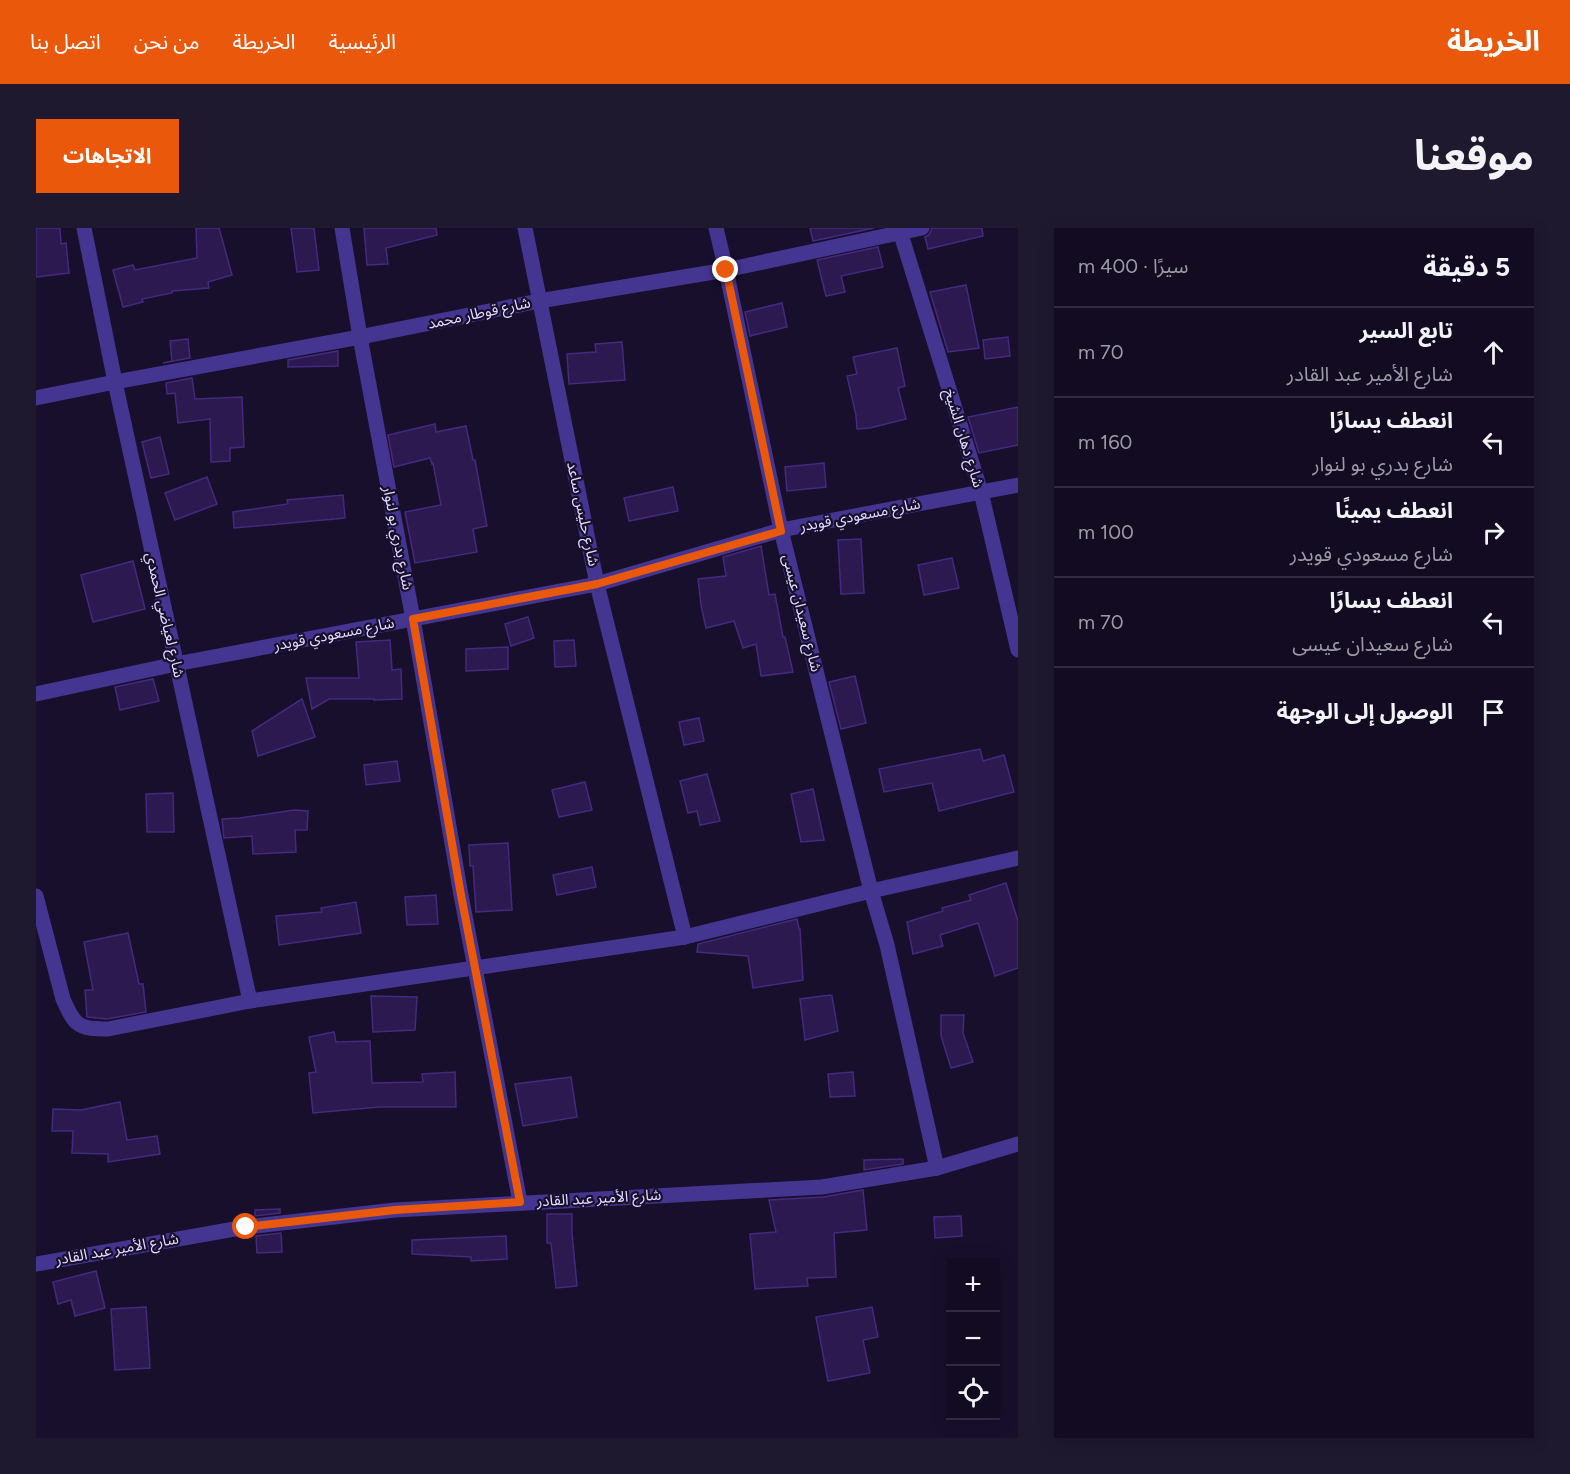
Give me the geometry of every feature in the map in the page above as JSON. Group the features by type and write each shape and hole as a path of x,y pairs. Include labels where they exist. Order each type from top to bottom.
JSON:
{"street":[{"name":"شارع لعياضي الحمدي","path":"84,228 115,382 250,1001"},
{"name":"شارع بدري بو لنوار","path":"342,228 475,968 520,1202"},
{"name":"شارع حليس ساعد","path":"525,228 597,584 685,937"},
{"name":"شارع سعيدان عيسى","path":"716,228 781,531 886,945 937,1168"},
{"name":"شارع قوطار محمد","path":"36,398 539,301 726,270 922,228"},
{"name":"شارع دهان الشيخ","path":"900,231 981,492 1018,650"},
{"name":"شارع مسعودي قويدر","path":"36,694 176,664 597,584 781,531 1018,485"},
{"path":"36,897 63,999 74,1021 81,1027 108,1029 250,1001 685,937 871,891 1018,858"},
{"name":"شارع الأمير عبد القادر","path":"36,1264 246,1227 395,1210 822,1187 937,1168 1018,1144"}],"building":[{"path":"36,228 60,228 61,244 66,243 69,273 36,277"},
{"path":"196,228 219,228 232,275 208,282 209,288 172,291 172,293 142,299 143,302 123,307 113,270 133,265 135,270 197,258"},
{"path":"291,228 314,228 319,270 297,272"},
{"path":"364,228 436,228 437,235 386,248 388,264 367,265"},
{"path":"810,228 874,228 813,241"},
{"path":"932,228 982,228 983,236 928,249 925,237 929,235"},
{"path":"878,247 883,267 841,276 845,292 826,296 817,260"},
{"path":"966,285 979,348 948,352 930,292"},
{"path":"782,303 787,327 750,336 745,312"},
{"path":"1008,337 1010,356 985,359 983,340"},
{"path":"188,339 190,358 163,363 172,361 170,341"},
{"path":"622,342 625,380 569,384 567,354 596,352 595,344"},
{"path":"897,348 905,386 898,388 906,419 857,429 847,376 857,374 853,357"},
{"path":"338,351 338,366 288,367 288,360"},
{"path":"192,378 195,399 242,397 244,447 230,448 230,461 211,462 210,419 178,423 175,393 167,394 166,383"},
{"path":"1018,407 1018,445 979,453 968,417"},
{"path":"435,424 436,432 466,426 473,460 475,460 487,526 473,529 477,552 415,563 405,512 441,505 433,463 430,458 394,467 388,435"},
{"path":"160,437 169,474 151,478 142,442"},
{"path":"824,463 826,487 787,491 785,467"},
{"path":"207,477 217,504 175,520 165,493"},
{"path":"673,487 678,511 629,521 624,498"},
{"path":"343,495 345,518 234,528 233,512 288,504 287,500"},
{"path":"861,539 864,593 841,594 838,540"},
{"path":"761,546 769,595 775,594 783,637 785,637 793,672 761,676 756,644 743,648 734,621 706,628 698,579 726,576 723,557"},
{"path":"952,558 959,588 924,595 918,565"},
{"path":"133,561 145,609 93,622 81,575"},
{"path":"528,617 534,638 511,646 505,624"},
{"path":"390,640 392,670 401,669 402,699 329,699 312,709 306,678 359,678 356,642"},
{"path":"574,640 576,666 555,667 554,641"},
{"path":"508,647 508,669 466,671 466,649"},
{"path":"855,676 866,723 841,729 829,682"},
{"path":"153,679 159,701 120,710 115,687"},
{"path":"302,699 315,737 258,756 252,731"},
{"path":"699,718 704,741 684,745 679,722"},
{"path":"980,749 983,761 1004,755 1014,792 939,811 932,783 884,792 879,769"},
{"path":"397,761 400,781 366,785 364,765"},
{"path":"707,774 720,821 700,825 697,811 688,813 680,781"},
{"path":"585,782 592,810 559,817 552,790"},
{"path":"813,789 824,840 801,842 791,794"},
{"path":"173,793 174,832 147,832 146,794"},
{"path":"294,810 308,811 307,830 295,830 296,852 253,854 252,836 224,838 222,819"},
{"path":"508,843 512,910 476,912 469,845"},
{"path":"592,867 596,887 557,895 553,875"},
{"path":"1006,883 1018,921 1018,968 995,976 978,923 940,935 943,946 913,954 907,922 943,911 942,908 971,900 969,895"},
{"path":"436,895 438,924 407,925 405,897"},
{"path":"356,902 361,933 279,945 276,916 322,912 321,908"},
{"path":"797,919 800,929 803,980 753,988 748,956 697,952 698,944"},
{"path":"128,933 139,984 143,984 146,1012 107,1019 87,1017 85,990 93,990 84,942"},
{"path":"830,995 838,1031 805,1040 800,999"},
{"path":"371,996 417,997 415,1030 373,1032"},
{"path":"941,1015 964,1015 963,1033 973,1062 951,1068 941,1036"},
{"path":"334,1032 336,1042 370,1041 372,1083 423,1082 422,1074 455,1072 456,1107 379,1107 313,1113 309,1073 316,1072 309,1037"},
{"path":"853,1072 855,1096 830,1097 828,1074"},
{"path":"571,1077 577,1117 523,1126 515,1084"},
{"path":"120,1102 127,1140 157,1136 160,1154 108,1162 108,1154 72,1153 73,1131 52,1131 53,1109 81,1110"},
{"path":"903,1159 903,1164 864,1170 864,1160"},
{"path":"863,1190 867,1230 834,1233 836,1277 807,1278 808,1286 755,1289 750,1234 776,1232 769,1200 823,1197"},
{"path":"280,1209 280,1213 255,1216 255,1210"},
{"path":"547,1214 572,1214 577,1286 556,1288 551,1243 547,1243"},
{"path":"961,1216 962,1236 935,1238 934,1217"},
{"path":"281,1233 282,1252 257,1253 256,1236"},
{"path":"506,1236 507,1259 471,1261 471,1257 412,1254 412,1240"},
{"path":"96,1271 105,1308 75,1316 71,1300 58,1304 53,1282"},
{"path":"146,1307 150,1368 115,1370 111,1309"},
{"path":"872,1307 878,1337 863,1340 870,1373 828,1381 816,1317"}],"route":[{"path":"246,1227 395,1210 520,1202 461,895 413,619 597,584 781,531 726,270"}]}
